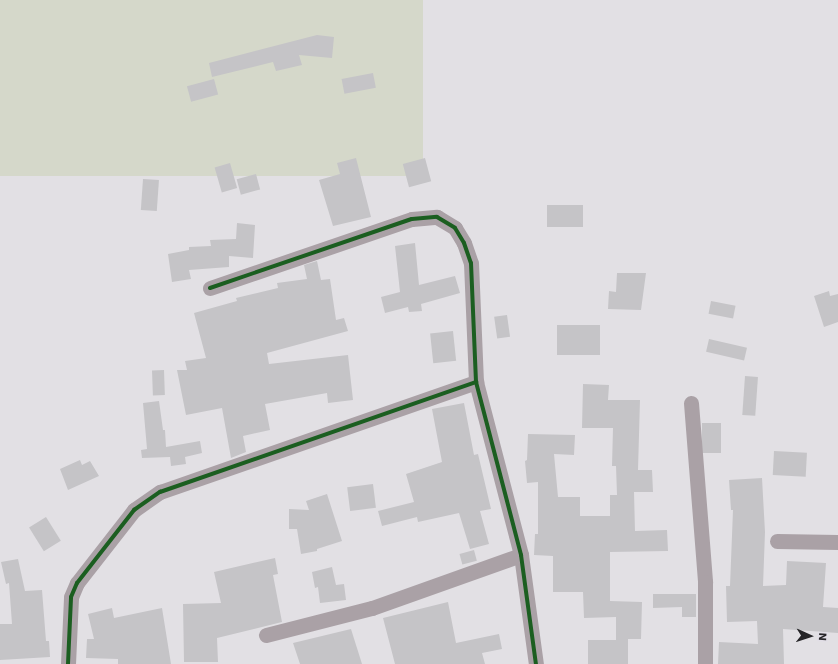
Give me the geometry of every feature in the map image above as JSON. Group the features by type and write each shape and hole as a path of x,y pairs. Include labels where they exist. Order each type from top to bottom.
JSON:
{"street":[{"path":"210,288 412,219 437,217 454,228 464,243 471,263 476,382 521,555 536,664"},
{"path":"68,664 71,597 77,583 134,510 160,492 476,382"},
{"path":"691,404 704,582 705,664"},
{"path":"777,541 838,542"},
{"path":"266,635 372,608 521,555"}],"shaded area":[{"path":"0,0 423,0 423,176 0,176"}],"building":[{"path":"317,35 334,37 332,58 299,55 302,65 276,71 273,62 212,77 209,63"},
{"path":"373,73 376,88 344,94 342,79"},
{"path":"214,79 218,94 191,102 187,86"},
{"path":"356,158 371,217 333,226 319,180 340,174 337,163"},
{"path":"425,158 431,181 409,187 403,164"},
{"path":"230,163 237,188 222,192 215,167"},
{"path":"256,174 260,189 241,195 237,179"},
{"path":"143,179 159,180 157,211 141,210"},
{"path":"547,205 583,205 583,227 547,227"},
{"path":"237,223 255,225 253,258 229,256 229,267 189,270 191,279 172,282 168,254 189,250 189,247 211,246 210,240 236,239"},
{"path":"415,243 419,285 455,276 460,293 421,304 422,311 409,312 408,307 385,313 381,297 400,292 395,246"},
{"path":"317,261 321,280 330,279 336,320 344,318 348,331 267,353 269,364 348,355 353,400 328,403 327,393 265,404 270,430 243,436 246,452 231,458 222,408 186,415 177,370 187,370 185,361 206,358 194,313 237,301 236,298 278,288 277,283 307,279 304,265"},
{"path":"617,273 646,273 641,310 608,309 609,291 616,292"},
{"path":"829,291 830,296 838,294 838,322 824,327 814,296"},
{"path":"711,301 736,306 733,319 709,314"},
{"path":"507,315 510,337 497,339 494,317"},
{"path":"557,325 600,325 600,355 557,355"},
{"path":"453,331 456,361 433,363 430,333"},
{"path":"709,339 747,348 744,360 706,352"},
{"path":"152,370 164,370 165,395 153,395"},
{"path":"745,376 758,377 755,416 742,415"},
{"path":"583,384 609,385 608,400 640,400 638,470 652,470 653,492 634,492 635,531 667,530 668,551 610,552 610,601 642,602 641,639 628,639 628,664 588,664 588,640 616,640 616,617 584,618 583,592 553,592 553,556 534,555 535,534 538,534 538,482 527,483 525,461 527,460 528,434 575,435 574,455 554,454 558,497 580,497 580,516 610,516 610,495 617,495 616,466 612,466 613,428 582,428"},
{"path":"159,401 163,430 165,430 166,447 200,441 202,453 185,457 186,464 171,466 170,457 142,458 141,450 147,449 143,403"},
{"path":"464,403 474,455 478,454 491,509 480,511 489,544 470,549 459,513 418,522 417,517 382,526 378,511 414,502 406,474 442,462 432,409"},
{"path":"702,423 721,423 721,453 702,453"},
{"path":"774,451 807,453 806,477 773,475"},
{"path":"80,460 82,465 90,461 99,476 68,490 60,469"},
{"path":"762,478 765,532 763,586 786,585 787,561 826,563 823,607 838,608 838,633 783,629 784,664 718,664 719,642 758,644 757,621 727,622 726,586 730,586 733,510 731,510 729,480"},
{"path":"373,484 376,508 350,511 347,487"},
{"path":"327,494 342,541 317,549 317,551 301,554 297,529 289,529 289,509 309,510 306,501"},
{"path":"46,517 61,541 44,551 29,528"},
{"path":"474,550 477,561 462,565 460,554"},
{"path":"275,558 278,574 273,575 282,622 217,638 218,662 184,662 183,604 221,603 214,572"},
{"path":"18,559 25,591 42,590 46,641 49,641 50,657 0,660 0,624 12,624 9,583 6,584 1,562"},
{"path":"332,567 336,585 344,584 346,600 320,603 318,587 315,588 312,572"},
{"path":"653,594 696,594 696,617 682,617 682,607 653,608"},
{"path":"448,602 456,643 499,634 502,649 482,653 485,664 395,664 383,618"},
{"path":"112,608 114,618 162,608 171,664 118,664 118,659 86,658 87,639 94,639 88,614"},
{"path":"351,629 362,664 300,664 293,643"}],"cycle path":[{"path":"210,288 412,219 437,217 455,228 464,243 471,263 476,382 521,555 536,664"},
{"path":"68,664 71,597 77,583 134,510 160,492 476,382"}]}
